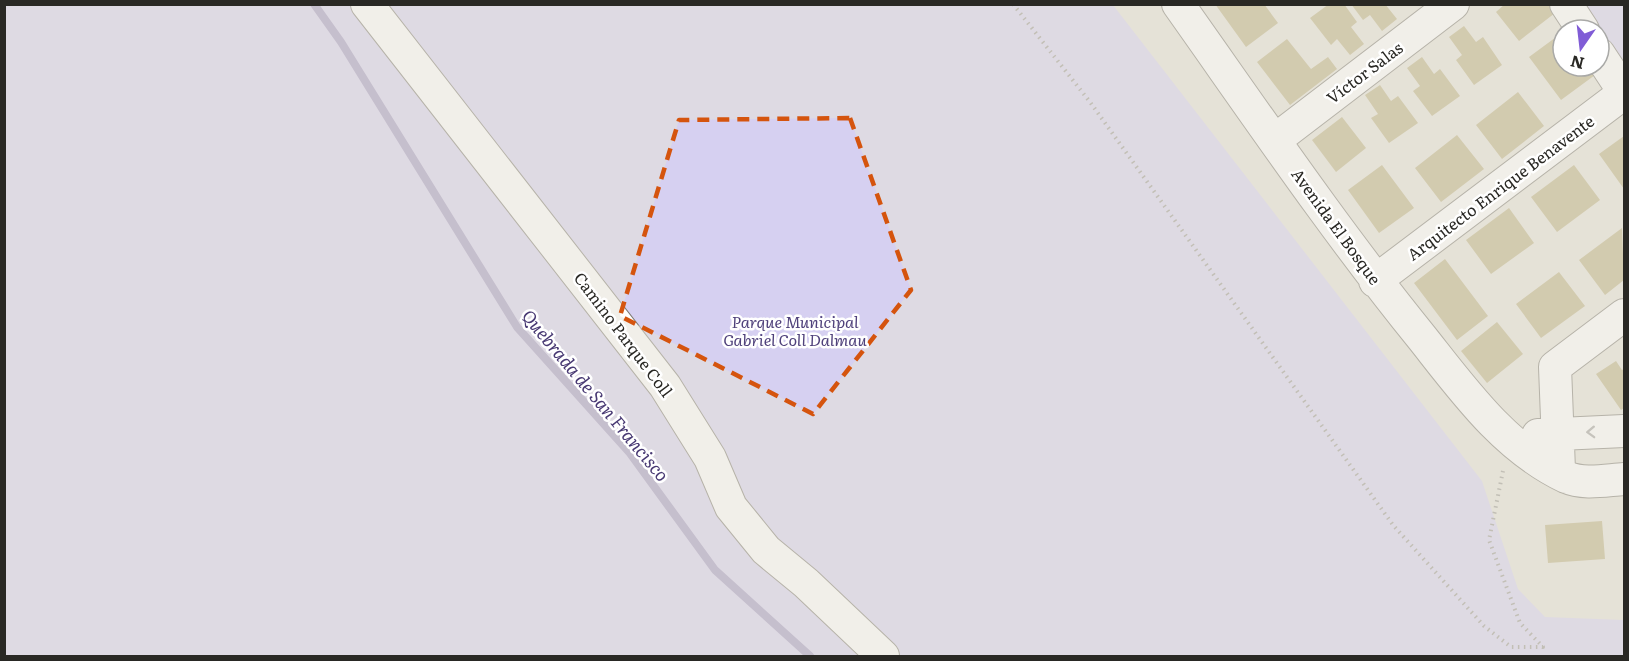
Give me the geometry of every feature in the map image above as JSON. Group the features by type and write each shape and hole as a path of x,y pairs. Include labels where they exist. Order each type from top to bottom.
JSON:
{"street":[{"name":"Camino Parque Coll","path":"367,4 665,386 710,458 731,507 766,550 806,583 883,657"},
{"name":"Avenida El Bosque","path":"1178,4 1375,281 1480,410 1507,438 1566,477 1580,482 1624,479"},
{"name":"Víctor Salas","path":"1275,141 1454,4"},
{"path":"1566,4 1575,18"},
{"path":"1611,72 1624,92"},
{"name":"Arquitecto Enrique Benavente","path":"1375,281 1624,92"},
{"path":"1566,477 1559,471 1555,367 1624,315"},
{"path":"1507,438 1624,431"}],"path":[{"path":"1013,4 1090,102 1393,525 1484,626 1511,647 1544,647 1520,623 1489,540 1501,489 1507,438"}],"highlighted area":[{"path":"850,118 911,290 813,414 620,316 679,120"}],"green space":[{"name":"Parque Municipal Gabriel Coll Dalmau","path":"4,5 1113,5 1482,481 1518,589 1545,617 1624,620 1624,656 5,656"},
{"path":"1579,5 1624,5 1624,70 1611,51 1611,18 1588,18"}],"building":[{"path":"1215,4 1264,4 1278,23 1246,47"},
{"path":"1329,4 1344,4 1357,22 1351,27 1364,44 1350,55 1337,39 1331,45 1310,18"},
{"path":"1351,4 1385,4 1397,19 1382,31 1370,15 1363,20"},
{"path":"1505,4 1549,4 1555,13 1519,41 1496,12"},
{"path":"1464,26 1476,42 1483,37 1502,65 1474,85 1456,60 1462,55 1449,37"},
{"path":"1287,39 1311,69 1328,57 1337,69 1290,105 1257,62"},
{"path":"1551,41 1551,78 1591,78 1561,100 1529,57"},
{"path":"1422,57 1434,74 1440,69 1460,96 1432,116 1413,91 1420,86 1407,68"},
{"path":"1380,85 1391,101 1398,96 1418,123 1389,143 1371,118 1378,114 1365,95"},
{"path":"1518,92 1544,126 1502,159 1476,125"},
{"path":"1342,117 1366,148 1336,172 1312,140"},
{"path":"1457,135 1484,169 1441,202 1415,168"},
{"path":"1624,136 1624,189 1599,154"},
{"path":"1382,165 1414,208 1379,233 1348,190"},
{"path":"1574,165 1600,200 1557,232 1531,197"},
{"path":"1509,208 1534,243 1491,274 1466,240"},
{"path":"1622,228 1624,280 1605,295 1579,260"},
{"path":"1445,259 1488,316 1457,340 1414,283"},
{"path":"1559,272 1585,306 1541,338 1516,304"},
{"path":"1497,322 1523,354 1487,383 1461,351"},
{"path":"1616,361 1622,370 1624,369 1624,408 1621,410 1596,374"},
{"path":"1602,521 1605,559 1548,563 1545,525"}],"waterway":[{"name":"Quebrada de San Francisco","path":"314,4 341,42 517,327 629,452 715,570 810,656"}]}
